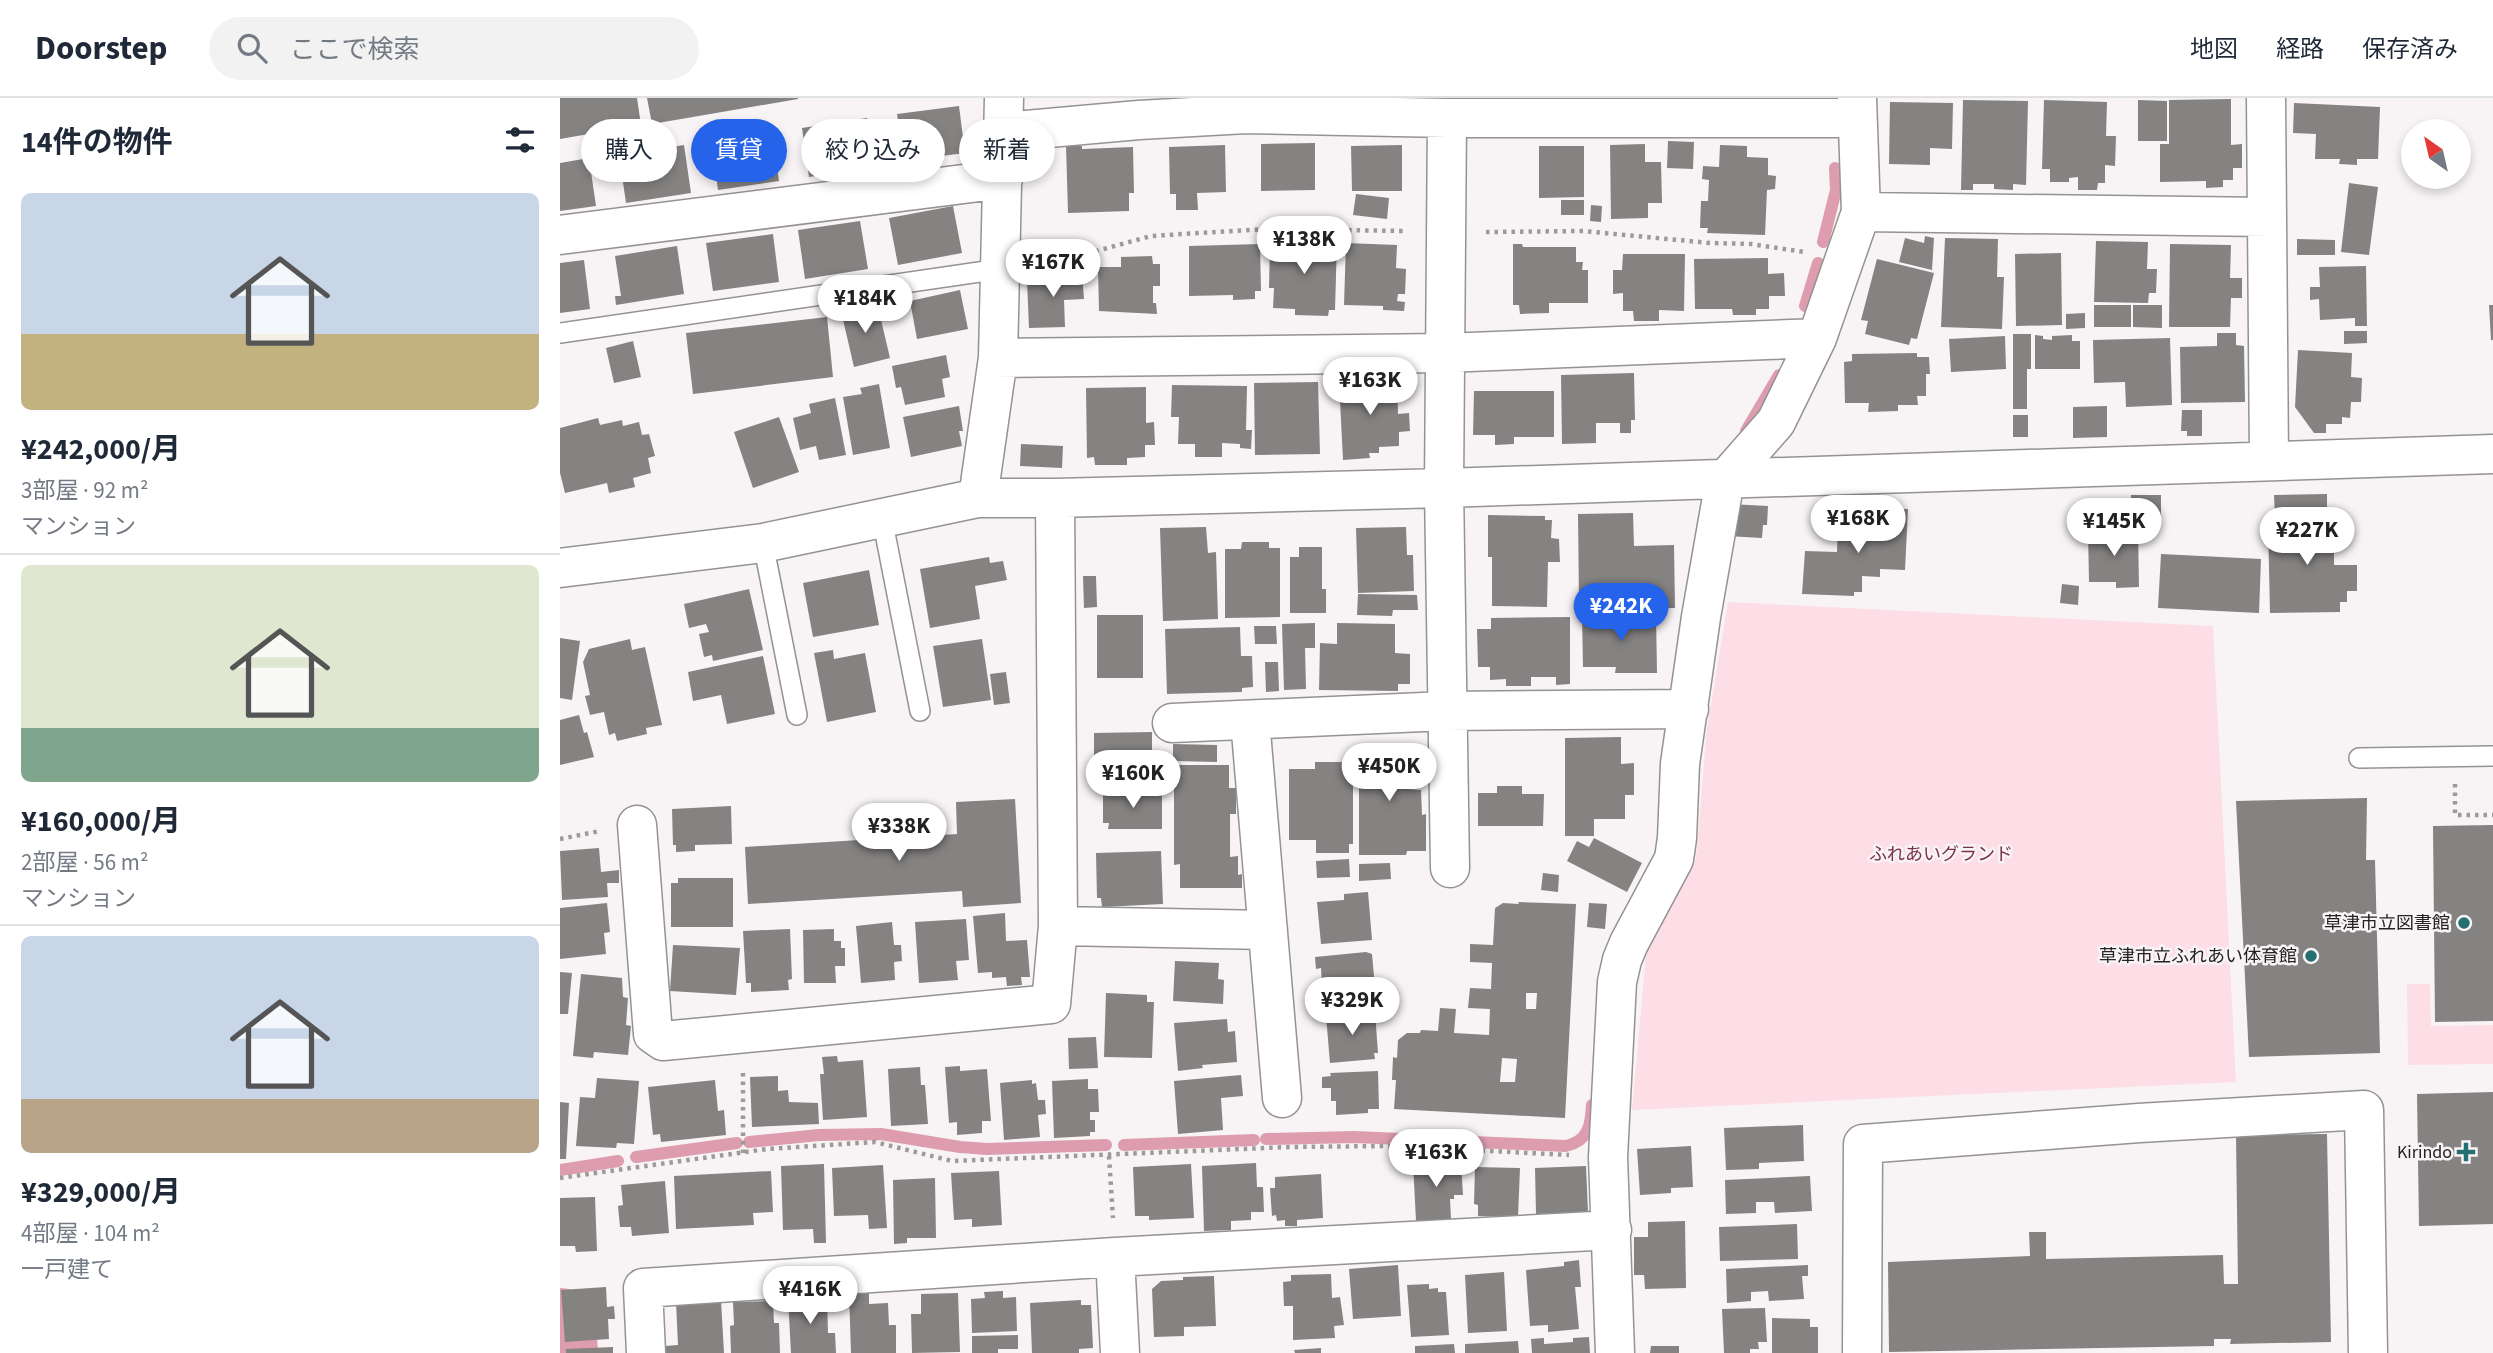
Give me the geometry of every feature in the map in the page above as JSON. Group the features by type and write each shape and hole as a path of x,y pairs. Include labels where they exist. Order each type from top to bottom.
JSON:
{"street":[{"path":"2266,98 2270,460"},
{"path":"1004,115 1247,106 1376,107 1447,118 1493,108 1857,108 1861,212 1817,338 1776,422 1725,480 1701,617 1680,764 1674,859 1629,943 1617,982 1608,1157 1615,1353"},
{"path":"1447,118 1444,488 1450,868"},
{"path":"560,235 979,182"},
{"path":"978,498 998,358 1003,182"},
{"path":"1861,212 2267,217"},
{"path":"998,358 1445,353 1817,338"},
{"path":"560,568 763,543 978,498 1725,480 2493,454"},
{"path":"637,825 653,1034 663,1041 1051,1004 1058,926 1055,498"},
{"path":"1172,723 1446,711 1689,709"},
{"path":"1250,720 1282,1098"},
{"path":"1058,926 1268,930"},
{"path":"1862,1353 1863,1144 2364,1110 2368,1353"},
{"path":"646,1353 643,1288 1115,1257 1612,1230"},
{"path":"1115,1257 1120,1353"}],"lane":[{"path":"560,333 1000,269"},
{"path":"882,518 920,711"},
{"path":"763,543 797,715"},
{"path":"2359,758 2493,756"}],"path":[{"path":"2455,757 2455,815 2493,815"},
{"path":"743,1034 743,1153"},
{"path":"560,1178 743,1153 875,1142 952,1161 1290,1147 1391,1146 1608,1157"},
{"path":"1109,1156 1115,1257"}],"green space":[{"name":"ふれあいグランド","path":"1728,602 2213,626 2236,1082 1632,1110 1646,954 1696,859 1707,728"},
{"path":"2407,984 2430,984 2431,1026 2493,1025 2493,1064 2408,1065"}],"building":[{"path":"560,98 637,98 640,119 581,119 581,135 560,139"},
{"path":"647,98 798,98 677,120 651,119"},
{"path":"2231,99 2231,145 2242,144 2242,168 2233,168 2233,180 2223,180 2223,187 2206,188 2206,181 2160,182 2160,144 2169,144 2169,100"},
{"path":"1963,100 2028,101 2026,185 2013,184 2013,190 1994,189 1994,184 1973,184 1973,190 1961,190"},
{"path":"2044,100 2107,102 2106,136 2116,136 2115,166 2105,165 2105,183 2098,183 2097,190 2078,190 2078,177 2069,178 2069,182 2050,182 2050,169 2042,169"},
{"path":"2138,100 2167,101 2167,141 2138,141"},
{"path":"1890,102 1953,103 1952,149 1930,148 1930,165 1889,164"},
{"path":"2294,103 2380,107 2378,159 2357,159 2357,165 2339,164 2340,159 2315,159 2316,134 2293,133"},
{"path":"959,106 959,154 945,156 945,119 898,119 897,114"},
{"path":"1668,141 1694,142 1693,169 1667,168"},
{"path":"1315,143 1315,190 1261,191 1261,144"},
{"path":"1645,144 1645,162 1661,162 1662,203 1648,203 1648,218 1611,219 1610,145"},
{"path":"684,145 691,193 626,203 623,182 677,182 677,146"},
{"path":"1225,145 1226,192 1197,193 1198,210 1176,210 1176,194 1170,194 1169,147"},
{"path":"1402,145 1402,191 1352,191 1351,146"},
{"path":"1720,145 1747,146 1747,157 1768,158 1768,175 1776,176 1775,189 1767,190 1765,235 1707,233 1708,228 1700,228 1701,201 1708,201 1709,180 1702,179 1703,166 1719,167"},
{"path":"1066,146 1082,146 1082,149 1133,147 1134,193 1129,193 1129,211 1068,213"},
{"path":"1539,146 1584,146 1584,197 1539,198"},
{"path":"581,159 581,182 592,182 596,206 560,211 560,163"},
{"path":"717,182 772,182 718,190"},
{"path":"2349,183 2378,187 2369,255 2341,252"},
{"path":"1356,194 1389,198 1387,219 1353,215"},
{"path":"1561,200 1584,200 1584,215 1561,215"},
{"path":"1591,205 1602,206 1601,222 1590,221"},
{"path":"953,206 962,253 898,265 889,218"},
{"path":"860,221 868,269 805,279 798,230"},
{"path":"773,234 779,282 713,291 706,243"},
{"path":"1925,236 1934,238 1932,270 1899,262 1905,238 1924,243"},
{"path":"1945,238 1998,239 1997,277 2004,277 2002,329 1941,327"},
{"path":"2297,239 2335,240 2335,255 2297,255"},
{"path":"1270,240 1337,242 1335,310 1329,310 1328,316 1295,315 1295,309 1273,308 1274,288 1269,288"},
{"path":"2096,241 2148,242 2147,269 2157,269 2156,293 2149,293 2148,303 2094,302"},
{"path":"1346,243 1397,245 1396,268 1406,269 1405,294 1398,294 1397,301 1405,302 1404,311 1383,310 1383,306 1344,305"},
{"path":"1260,244 1261,291 1255,291 1255,299 1233,300 1233,295 1189,296 1189,246"},
{"path":"1513,244 1522,244 1523,247 1576,247 1576,262 1583,262 1582,270 1588,270 1588,303 1549,303 1549,313 1520,314 1519,305 1513,305"},
{"path":"2170,244 2231,245 2230,278 2242,278 2242,298 2231,298 2230,327 2169,327"},
{"path":"677,246 684,294 616,305 615,296 621,296 615,256"},
{"path":"2061,253 2062,325 2016,326 2015,254"},
{"path":"1623,254 1685,254 1684,311 1659,310 1659,321 1634,321 1633,311 1623,311 1623,293 1613,294 1613,270 1622,270"},
{"path":"1152,256 1153,264 1160,264 1160,286 1153,286 1153,303 1156,303 1157,314 1099,311 1098,267 1121,267 1121,257"},
{"path":"1768,258 1768,274 1784,273 1785,296 1769,296 1769,309 1756,309 1756,315 1733,315 1732,309 1695,309 1694,259"},
{"path":"1877,259 1934,273 1917,339 1911,338 1909,345 1865,334 1868,321 1861,320"},
{"path":"584,260 590,309 560,313 560,263"},
{"path":"2366,266 2367,326 2355,326 2355,318 2320,320 2319,299 2310,300 2310,287 2320,287 2319,267"},
{"path":"1082,272 1084,299 1064,300 1065,327 1029,328 1027,281 1057,280 1056,273"},
{"path":"960,290 968,329 917,339 910,301"},
{"path":"877,303 890,358 854,367 841,311"},
{"path":"2094,305 2131,305 2131,327 2094,327"},
{"path":"2133,305 2162,305 2162,328 2133,327"},
{"path":"2489,305 2493,305 2493,340 2491,340"},
{"path":"2085,313 2085,328 2066,329 2066,314"},
{"path":"827,317 833,377 693,394 686,333"},
{"path":"2344,331 2367,331 2367,343 2344,344"},
{"path":"2217,333 2236,333 2236,345 2244,346 2245,402 2181,403 2180,347 2217,346"},
{"path":"2013,334 2031,334 2031,369 2027,369 2027,409 2013,409"},
{"path":"2035,335 2052,340 2052,336 2072,335 2072,341 2080,341 2080,369 2035,369"},
{"path":"2005,336 2006,369 1951,372 1949,339"},
{"path":"2170,338 2172,405 2126,407 2125,382 2094,383 2093,340"},
{"path":"633,341 641,377 614,383 606,348"},
{"path":"2298,350 2352,353 2351,377 2362,378 2361,402 2351,402 2350,418 2342,417 2342,424 2326,424 2326,433 2314,433 2295,407"},
{"path":"1917,353 1917,357 1929,357 1930,374 1926,374 1926,396 1917,396 1918,405 1898,405 1898,411 1868,412 1869,403 1845,403 1844,362 1852,361 1852,354"},
{"path":"946,355 950,377 942,379 945,397 905,405 901,387 896,388 892,366"},
{"path":"1634,373 1635,420 1631,420 1631,433 1620,433 1620,423 1596,423 1596,443 1562,444 1561,375"},
{"path":"1397,379 1398,414 1409,413 1410,431 1399,432 1399,446 1379,447 1379,453 1369,453 1370,458 1343,460 1339,381"},
{"path":"1318,382 1320,454 1255,455 1254,383"},
{"path":"879,384 890,448 853,455 843,397 862,394 860,388"},
{"path":"1172,385 1247,386 1246,430 1252,430 1251,449 1240,448 1240,444 1222,443 1222,457 1195,457 1195,444 1178,444 1179,417 1171,417"},
{"path":"1146,387 1146,423 1154,422 1155,445 1145,445 1145,457 1127,458 1127,465 1095,465 1094,457 1087,458 1086,388"},
{"path":"1474,391 1554,391 1554,437 1514,437 1514,444 1495,445 1495,435 1473,435"},
{"path":"835,398 846,455 819,460 816,446 800,450 793,418 811,413 809,404"},
{"path":"959,406 963,431 959,431 962,446 911,457 903,417"},
{"path":"2107,406 2107,437 2073,438 2073,407"},
{"path":"2182,410 2202,410 2202,436 2187,436 2187,431 2181,431"},
{"path":"2013,415 2028,415 2028,437 2013,437"},
{"path":"779,417 799,472 753,488 734,432"},
{"path":"598,418 600,425 622,420 623,426 639,422 642,435 649,434 655,456 648,458 651,473 633,478 635,487 609,493 607,483 565,493 560,473 560,428"},
{"path":"1021,444 1063,446 1062,468 1020,466"},
{"path":"2327,494 2327,509 2322,509 2322,514 2275,516 2274,495"},
{"path":"2131,495 2161,495 2161,525 2130,524"},
{"path":"1729,504 1768,506 1767,525 1763,525 1762,538 1727,536"},
{"path":"1874,508 1908,509 1905,570 1880,569 1880,577 1862,576 1862,592 1854,592 1854,596 1802,594 1805,551 1837,552 1838,521 1874,523"},
{"path":"1633,513 1634,546 1674,545 1675,608 1616,609 1616,603 1579,604 1578,514"},
{"path":"1488,515 1545,516 1545,520 1552,520 1551,538 1559,539 1560,562 1548,562 1547,607 1492,606 1492,557 1488,557"},
{"path":"2334,517 2334,565 2357,565 2357,591 2347,591 2347,602 2340,602 2340,612 2270,613 2268,524 2274,524 2274,518"},
{"path":"1206,527 1208,553 1216,552 1218,619 1163,621 1160,528"},
{"path":"1406,527 1407,555 1413,555 1414,591 1358,593 1356,528"},
{"path":"2138,530 2139,587 2116,588 2116,582 2089,582 2088,531"},
{"path":"1242,542 1269,542 1269,548 1280,548 1280,617 1225,618 1225,549 1241,549"},
{"path":"1299,547 1322,547 1322,589 1326,589 1326,613 1290,613 1290,557 1299,557"},
{"path":"2161,554 2261,559 2259,613 2158,608"},
{"path":"989,557 990,563 1003,561 1007,580 975,586 980,619 930,628 920,569"},
{"path":"869,570 879,625 813,637 803,583"},
{"path":"1083,576 1096,576 1097,607 1084,608"},
{"path":"2062,584 2079,586 2078,605 2060,603"},
{"path":"749,589 763,650 713,661 712,655 704,657 699,634 709,632 706,624 689,628 684,604"},
{"path":"1358,594 1417,595 1418,610 1393,610 1392,616 1357,615"},
{"path":"1656,614 1657,673 1615,673 1616,667 1583,667 1582,615"},
{"path":"1097,615 1143,615 1143,678 1097,678"},
{"path":"1570,617 1570,684 1556,685 1556,677 1531,677 1531,686 1506,686 1506,679 1490,680 1490,667 1478,667 1477,629 1491,629 1491,618"},
{"path":"1315,623 1315,648 1305,648 1306,689 1284,690 1282,624"},
{"path":"1337,623 1395,624 1395,653 1410,654 1410,684 1398,684 1398,691 1319,690 1320,643 1337,644"},
{"path":"1254,626 1276,626 1277,644 1255,644"},
{"path":"1240,627 1241,656 1252,656 1253,687 1242,688 1242,692 1167,694 1165,629"},
{"path":"560,638 580,641 572,700 560,698"},
{"path":"630,639 632,650 645,647 662,725 646,728 647,734 617,741 615,733 609,735 604,712 590,715 585,696 590,695 583,662 589,649"},
{"path":"982,639 991,700 943,707 933,646"},
{"path":"833,650 834,659 865,653 876,712 827,722 814,653"},
{"path":"763,656 775,714 727,724 721,695 693,701 688,672"},
{"path":"1265,662 1278,662 1279,691 1266,692"},
{"path":"1006,672 1010,703 994,705 990,674"},
{"path":"579,715 594,757 560,765 560,720"},
{"path":"1152,732 1152,768 1102,769 1094,761 1094,733"},
{"path":"1621,737 1621,764 1634,763 1634,795 1625,795 1625,819 1594,819 1594,836 1565,836 1565,738"},
{"path":"1173,744 1217,745 1217,762 1173,761"},
{"path":"1359,744 1409,744 1409,789 1421,790 1422,815 1426,814 1426,851 1407,851 1406,855 1359,855"},
{"path":"1315,762 1353,762 1353,844 1349,844 1349,853 1316,853 1316,840 1289,840 1289,769 1315,769"},
{"path":"1174,765 1229,765 1229,788 1236,788 1236,814 1230,814 1230,857 1238,856 1238,875 1242,874 1242,888 1180,888 1180,864 1174,865"},
{"path":"1497,786 1522,786 1522,794 1544,794 1543,826 1478,826 1478,793 1497,793"},
{"path":"1162,791 1162,829 1108,829 1109,823 1103,823 1103,792"},
{"name":"草津市立ふれあい体育館","path":"2367,798 2366,860 2375,860 2380,1053 2249,1057 2236,801"},
{"path":"1015,799 1021,903 963,907 962,891 748,904 745,847 957,834 956,802"},
{"path":"731,806 732,844 695,845 695,851 676,852 676,845 673,845 672,809"},
{"name":"草津市立図書館","path":"2493,825 2493,1021 2435,1022 2433,826"},
{"path":"1594,838 1642,863 1627,892 1567,861 1577,841 1589,847"},
{"path":"599,848 601,872 619,870 619,883 607,883 608,897 562,900 560,851"},
{"path":"1161,851 1163,904 1102,907 1101,898 1097,898 1096,853"},
{"path":"1349,859 1350,877 1317,878 1316,861"},
{"path":"1390,863 1391,879 1359,881 1359,864"},
{"path":"1543,873 1559,875 1558,892 1541,890"},
{"path":"678,878 733,878 733,927 671,927 671,883 678,883"},
{"path":"1368,892 1372,940 1321,944 1317,902 1344,900 1344,894"},
{"path":"1518,902 1576,904 1565,1118 1394,1109 1396,1080 1392,1080 1393,1057 1397,1058 1398,1040 1407,1033 1438,1031 1440,1008 1456,1009 1454,1033 1489,1035 1490,1009 1468,1008 1470,988 1491,989 1492,963 1470,962 1470,944 1493,945 1495,908 1503,903 1519,904","holes":["1526,993 1537,993 1536,1009 1526,1009","1502,1058 1517,1059 1515,1082 1500,1082"]},
{"path":"607,903 610,932 604,933 606,954 560,959 560,908"},
{"path":"1589,903 1607,904 1605,929 1587,927"},
{"path":"1005,913 1006,941 1027,940 1030,977 1021,977 1022,985 1007,986 1006,977 992,978 992,972 978,973 973,916"},
{"path":"966,919 969,960 956,961 958,980 919,983 915,922"},
{"path":"892,922 894,945 901,945 902,961 894,962 895,980 861,983 856,926"},
{"path":"790,929 792,979 788,980 789,990 751,992 751,983 746,983 743,931"},
{"path":"834,929 834,941 841,941 841,948 845,948 845,966 835,966 836,983 804,983 803,930"},
{"path":"673,945 740,948 736,995 670,991"},
{"path":"1366,952 1372,954 1376,998 1366,998 1366,1005 1337,1007 1337,1001 1323,1002 1321,968 1316,969 1315,957"},
{"path":"1175,961 1219,963 1218,979 1224,980 1223,1004 1173,1001"},
{"path":"560,972 572,973 568,1014 560,1014"},
{"path":"581,974 622,978 623,997 628,998 626,1025 631,1026 628,1055 594,1052 593,1058 573,1056"},
{"path":"1106,993 1147,995 1147,1002 1154,1002 1152,1058 1104,1057"},
{"path":"1375,1012 1378,1053 1374,1053 1375,1059 1330,1063 1326,1016"},
{"path":"1227,1019 1228,1032 1235,1031 1237,1062 1202,1065 1203,1068 1178,1071 1174,1023"},
{"path":"1096,1037 1098,1068 1069,1069 1068,1038"},
{"path":"837,1056 838,1062 863,1060 867,1117 823,1120 820,1074 824,1074 822,1057"},
{"path":"960,1066 960,1071 987,1069 991,1121 982,1121 982,1133 957,1135 957,1122 949,1123 945,1067"},
{"path":"920,1067 921,1085 925,1085 928,1124 891,1126 888,1069"},
{"path":"1378,1071 1379,1109 1368,1109 1368,1113 1336,1115 1336,1101 1331,1101 1331,1088 1322,1088 1322,1077 1331,1076 1330,1073"},
{"path":"1241,1075 1243,1096 1221,1098 1223,1130 1178,1134 1174,1081"},
{"path":"778,1076 778,1091 788,1090 789,1102 818,1103 819,1124 752,1127 750,1077"},
{"path":"597,1078 639,1081 634,1144 617,1143 616,1148 576,1146 580,1097 595,1098"},
{"path":"1088,1079 1088,1089 1098,1089 1099,1112 1090,1112 1090,1120 1095,1120 1095,1132 1090,1132 1090,1136 1054,1138 1052,1081"},
{"path":"715,1080 718,1111 724,1110 726,1135 661,1142 660,1134 653,1135 648,1087"},
{"path":"1032,1080 1032,1084 1036,1083 1038,1100 1045,1100 1046,1114 1038,1115 1040,1137 1004,1140 1000,1083"},
{"path":"2493,1092 2493,1224 2419,1226 2417,1094"},
{"path":"560,1102 569,1103 566,1159 560,1159"},
{"path":"1803,1125 1804,1161 1759,1163 1759,1169 1726,1170 1724,1128"},
{"path":"2327,1134 2331,1342 2230,1344 2231,1339 2214,1339 2214,1346 1889,1352 1888,1262 2030,1256 2029,1232 2046,1232 2046,1259 2223,1255 2224,1284 2238,1284 2236,1135"},
{"path":"1691,1146 1693,1187 1671,1188 1671,1193 1640,1195 1637,1149"},
{"path":"1453,1161 1453,1164 1461,1163 1463,1195 1454,1195 1454,1199 1450,1199 1451,1219 1416,1221 1413,1163"},
{"path":"1256,1163 1257,1187 1263,1187 1264,1212 1251,1212 1251,1220 1231,1221 1231,1230 1204,1231 1202,1166"},
{"path":"824,1164 826,1243 814,1243 813,1229 783,1230 781,1166"},
{"path":"1191,1164 1194,1218 1149,1220 1149,1216 1135,1216 1133,1167"},
{"path":"883,1165 887,1228 869,1229 868,1215 834,1216 832,1168"},
{"path":"1586,1166 1588,1212 1536,1214 1535,1168"},
{"path":"1475,1167 1520,1168 1518,1217 1478,1216 1478,1205 1474,1204"},
{"path":"771,1171 773,1212 753,1213 754,1225 676,1229 674,1176"},
{"path":"999,1171 1002,1225 972,1227 972,1219 954,1220 951,1173"},
{"path":"1321,1174 1323,1218 1297,1220 1297,1226 1285,1226 1285,1220 1277,1221 1276,1215 1272,1216 1270,1188 1275,1188 1275,1177"},
{"path":"1810,1176 1812,1211 1775,1213 1774,1202 1756,1202 1756,1213 1726,1214 1725,1180"},
{"path":"935,1178 936,1238 907,1238 907,1243 894,1244 893,1180"},
{"path":"665,1181 669,1233 632,1236 631,1227 620,1227 618,1206 623,1205 621,1185"},
{"path":"595,1197 597,1251 576,1252 575,1246 560,1246 560,1198"},
{"path":"1685,1221 1686,1288 1645,1289 1644,1275 1634,1275 1634,1237 1648,1237 1648,1222"},
{"path":"1797,1224 1798,1259 1720,1261 1719,1227"},
{"path":"1579,1260 1581,1287 1575,1287 1579,1329 1548,1332 1548,1325 1530,1326 1526,1270 1564,1266 1564,1262"},
{"path":"1398,1265 1401,1316 1353,1319 1349,1269"},
{"path":"1808,1265 1808,1276 1802,1276 1804,1299 1769,1301 1768,1291 1751,1292 1751,1301 1727,1303 1726,1269"},
{"path":"1504,1272 1507,1331 1468,1333 1465,1275"},
{"path":"1331,1274 1332,1298 1340,1297 1344,1325 1334,1326 1335,1338 1293,1340 1293,1306 1284,1306 1283,1282 1291,1281 1291,1275"},
{"path":"1214,1276 1216,1326 1184,1327 1184,1336 1154,1337 1152,1289 1161,1281"},
{"path":"1429,1284 1429,1289 1438,1288 1438,1292 1446,1292 1449,1335 1411,1337 1407,1285"},
{"path":"606,1287 607,1307 614,1306 615,1319 608,1319 609,1339 565,1342 561,1290"},
{"path":"1003,1291 1003,1298 1016,1297 1017,1331 972,1333 971,1299 985,1298 984,1292"},
{"path":"869,1292 869,1304 888,1303 889,1325 896,1325 896,1353 851,1353 849,1293"},
{"path":"958,1293 960,1352 912,1353 911,1314 921,1314 921,1294"},
{"path":"827,1296 828,1333 835,1333 836,1353 791,1353 788,1298"},
{"path":"721,1300 724,1353 665,1353 665,1346 678,1345 676,1302"},
{"path":"1081,1300 1081,1305 1091,1305 1093,1348 1079,1349 1079,1353 1032,1353 1030,1303"},
{"path":"773,1301 774,1323 779,1323 780,1353 731,1353 733,1302"},
{"path":"1765,1308 1767,1342 1758,1342 1759,1349 1750,1349 1750,1353 1724,1353 1722,1309"},
{"path":"1772,1318 1810,1319 1810,1327 1818,1327 1818,1353 1772,1353"},
{"path":"1018,1335 1018,1349 998,1349 998,1353 972,1353 972,1336"},
{"path":"1589,1337 1590,1353 1532,1353 1531,1339 1544,1338 1544,1344 1573,1342 1573,1338"},
{"path":"1518,1341 1519,1353 1465,1353 1465,1344"},
{"path":"1454,1344 1455,1353 1415,1353 1415,1346"},
{"path":"1651,1346 1679,1346 1679,1353 1650,1353"},
{"path":"613,1347 613,1353 566,1353 566,1349"},
{"path":"1321,1348 1321,1353 1295,1353 1294,1350"}],"waterway":[{"path":"1823,242 1836,190 1835,168"},
{"path":"1805,306 1818,263"},
{"path":"1746,431 1779,375"},
{"path":"1266,1139 1354,1137 1566,1146 1573,1144 1587,1132 1592,1105"},
{"path":"749,1142 819,1135 881,1134 987,1149 1106,1145"},
{"path":"1124,1145 1254,1140"},
{"path":"636,1157 737,1143"},
{"path":"560,1170 618,1161"},
{"path":"560,1324 562,1353"}],"place":[{"name":"草津市立図書館","path":"2464,923"},
{"name":"草津市立ふれあい体育館","path":"2311,956"},
{"name":"Kirindo","path":"2466,1152"}]}
